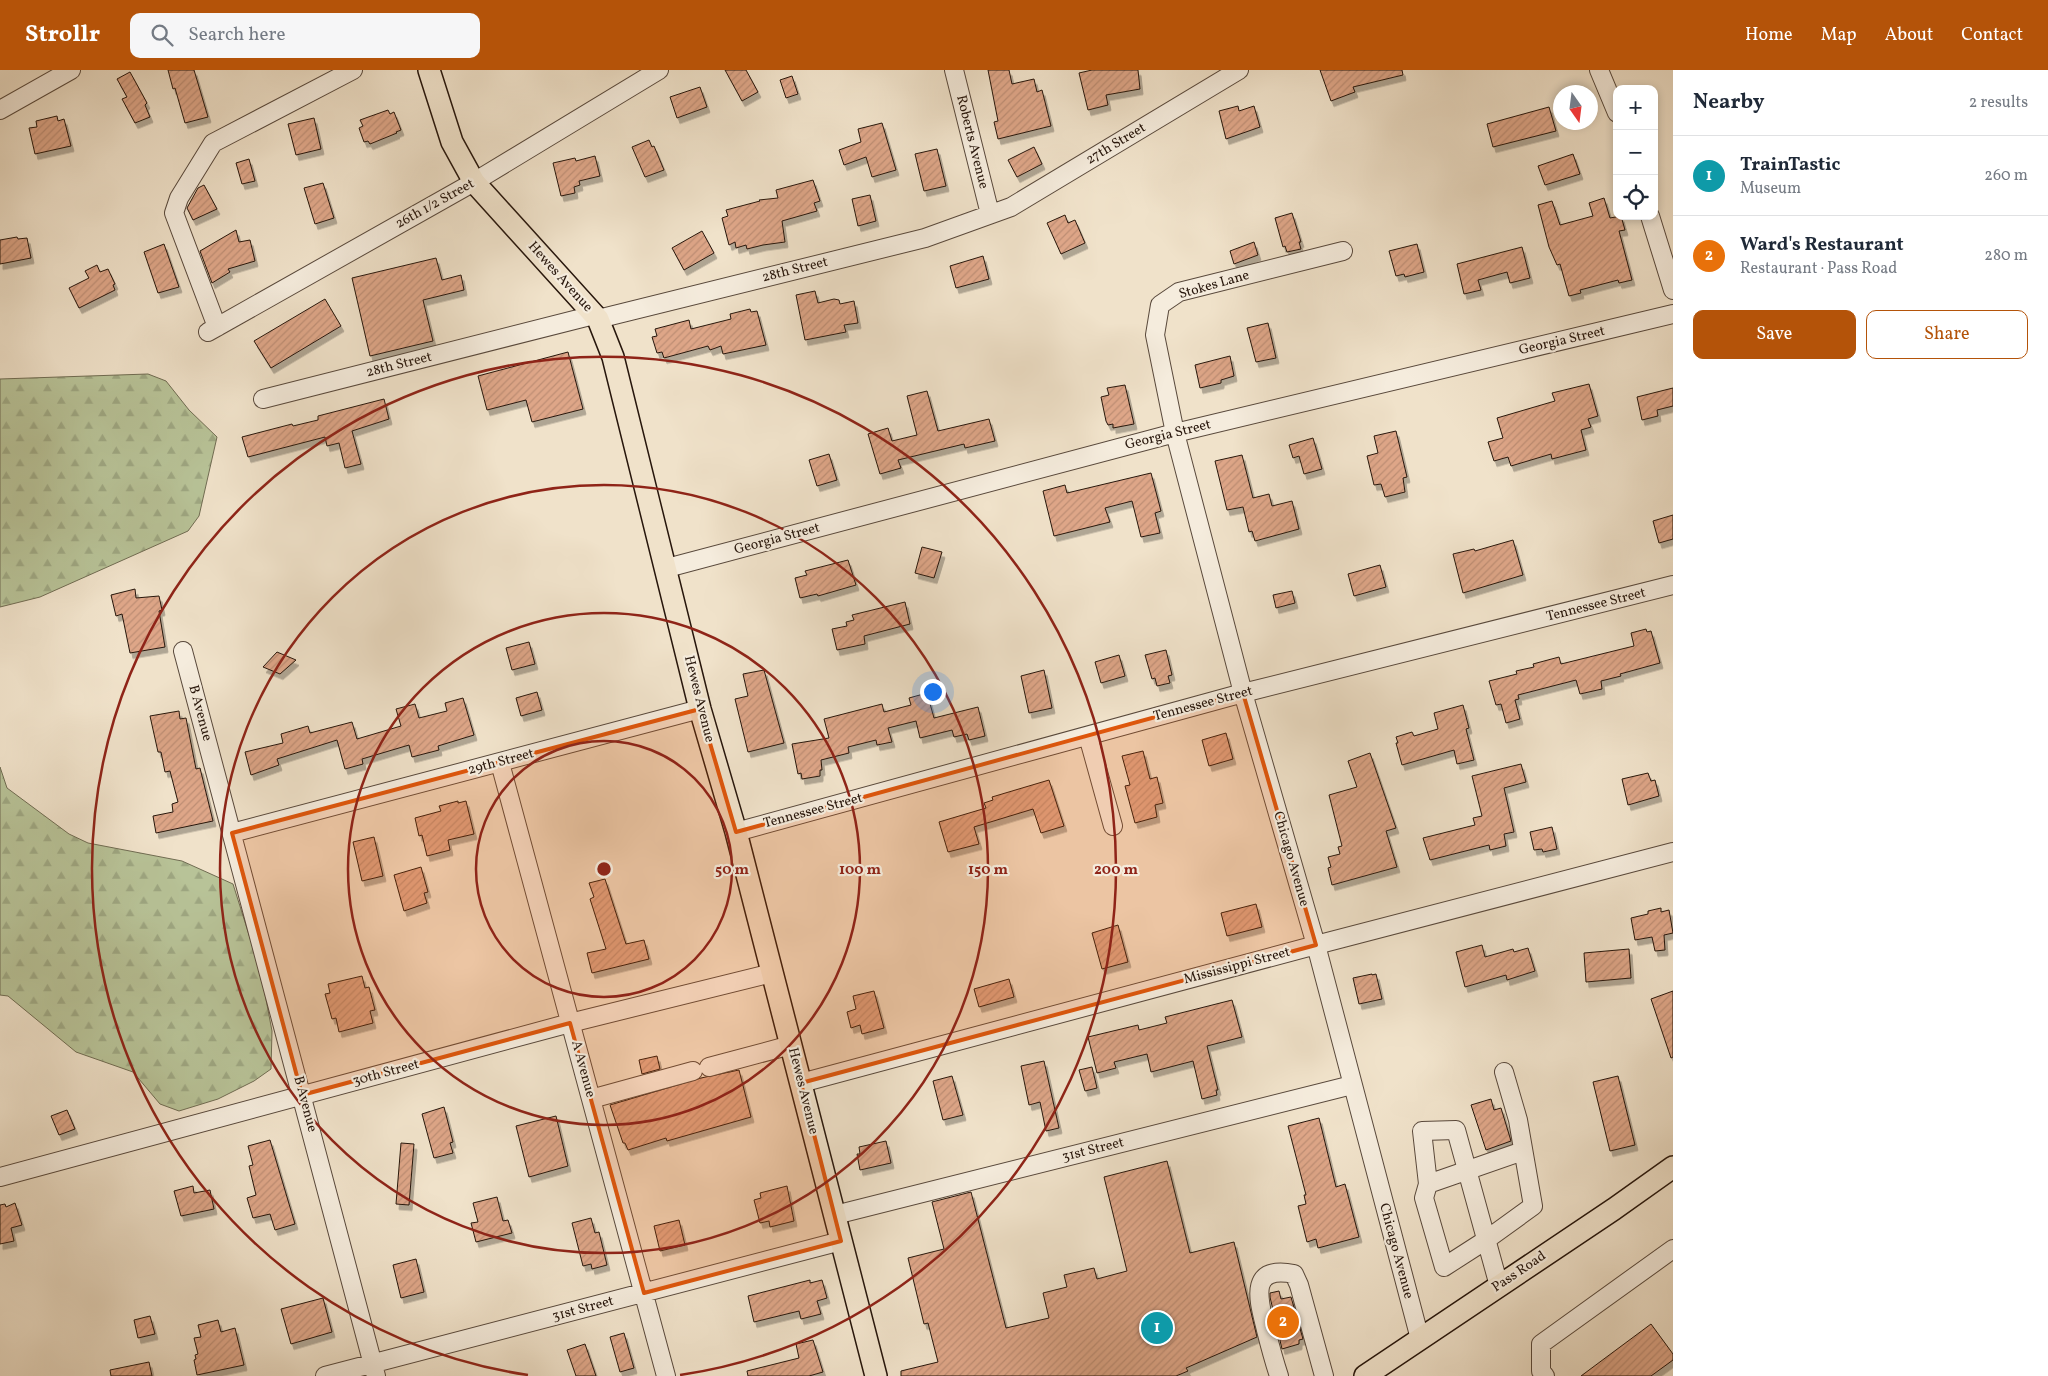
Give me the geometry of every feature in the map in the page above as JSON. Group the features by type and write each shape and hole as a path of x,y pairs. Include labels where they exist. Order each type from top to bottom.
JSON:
{"main road":[{"name":"Hewes Avenue","path":"429,70 452,142 474,182 596,317 613,357 641,476 667,568 700,710 736,832 876,1376"},
{"name":"Pass Road","path":"1375,1373 1420,1339 1673,1167"}],"street":[{"path":"0,110 71,70"},
{"name":"26th 1/2 Street","path":"353,70 213,143 179,198 174,212 212,329 474,182 659,70"},
{"name":"Roberts Avenue","path":"954,70 990,214"},
{"name":"27th Street","path":"990,214 1012,207 1239,70"},
{"path":"1602,70 1613,102"},
{"name":"28th Street","path":"263,399 925,238 990,214"},
{"path":"1651,220 1673,290"},
{"name":"Stokes Lane","path":"1164,380 1155,335 1160,305 1179,292 1343,251"},
{"name":"Georgia Street","path":"667,568 1175,433 1673,314"},
{"name":"Chicago Avenue","path":"1164,380 1175,433 1243,693 1316,945 1420,1339"},
{"name":"Tennessee Street","path":"736,832 1243,693 1673,585"},
{"name":"B Avenue","path":"183,650 375,1370"},
{"name":"29th Street","path":"232,833 700,710"},
{"path":"1088,736 1113,826"},
{"name":"A Avenue","path":"500,763 666,1376"},
{"name":"Mississippi Street","path":"801,1083 1316,945 1673,852"},
{"name":"30th Street","path":"0,1177 570,1023 772,974"},
{"path":"591,1099 791,1045"},
{"path":"1499,1286 1486,1240 1456,1130 1422,1131 1428,1184 1424,1198 1444,1267 1486,1240 1533,1206 1518,1120 1504,1072"},
{"name":"31st Street","path":"835,1215 1352,1085"},
{"path":"1428,1184 1523,1151"},
{"name":"31st Street","path":"325,1376 375,1370 644,1293 841,1241"},
{"path":"1545,1376 1541,1371 1541,1344 1673,1248"},
{"path":"1278,1376 1258,1298 1260,1283 1266,1276 1282,1272 1294,1274 1299,1285 1324,1376"}],"highlighted area":[{"path":"1243,693 1316,945 801,1083 841,1241 644,1293 570,1023 302,1095 232,833 700,709 736,832"}],"green space":[{"path":"148,374 166,381 189,410 217,437 199,516 188,531 40,597 0,607 0,379"},
{"path":"0,767 7,788 69,834 88,843 182,861 233,884 261,973 272,1031 271,1069 254,1081 218,1099 179,1111 160,1104 133,1072 76,1052 8,996 0,995"}],"building":[{"path":"168,70 194,70 208,117 185,123"},
{"path":"725,70 746,70 758,92 742,101"},
{"path":"988,70 1009,70 1012,84 1034,79 1037,92 1042,90 1051,126 998,139 994,122 998,121"},
{"path":"1092,70 1138,70 1140,89 1106,95 1108,105 1088,110 1079,73"},
{"path":"1320,70 1402,70 1403,75 1353,87 1355,92 1331,101"},
{"path":"130,72 147,103 145,105 150,117 135,123 122,99 127,97 117,79"},
{"path":"792,76 798,94 786,98 780,80"},
{"path":"700,87 707,107 677,118 670,97"},
{"path":"1238,106 1239,111 1254,106 1260,127 1226,139 1219,111"},
{"path":"1549,107 1553,121 1553,130 1556,131 1493,147 1487,124"},
{"path":"388,110 390,114 394,112 401,130 370,144 368,141 364,142 359,128 363,126 360,120"},
{"path":"57,116 58,121 64,119 71,146 35,154 29,128 37,127 36,121"},
{"path":"314,118 321,149 296,155 288,124"},
{"path":"882,123 896,170 872,177 866,157 844,165 839,150 861,142 858,129"},
{"path":"649,140 652,147 654,146 664,170 645,177 632,147"},
{"path":"1034,147 1042,164 1017,177 1008,160"},
{"path":"937,149 946,186 924,191 915,154"},
{"path":"1573,154 1580,174 1545,185 1538,166"},
{"path":"595,156 600,176 579,181 580,185 574,187 575,193 561,196 553,163 575,158 576,161"},
{"path":"249,159 255,181 242,184 236,163"},
{"path":"813,180 820,201 814,203 817,211 782,221 785,242 747,249 746,245 736,248 735,242 729,245 722,218 728,216 726,210 759,200 778,198 776,190"},
{"path":"323,183 334,218 315,224 304,188"},
{"path":"204,185 217,209 193,220 187,208 198,188"},
{"path":"870,195 876,221 858,226 852,199"},
{"path":"1604,198 1610,218 1622,220 1625,230 1619,231 1632,280 1619,283 1618,280 1580,290 1581,293 1569,296 1560,264 1557,265 1549,247 1538,205 1552,201 1560,225 1593,216 1589,203"},
{"path":"1292,213 1301,242 1299,242 1301,249 1287,252 1285,246 1283,247 1275,218"},
{"path":"1065,215 1068,223 1075,220 1085,243 1061,254 1047,223"},
{"path":"236,230 239,242 250,240 255,261 228,269 230,272 212,283 200,251"},
{"path":"702,231 714,253 684,270 672,248"},
{"path":"17,237 18,239 27,238 31,258 0,264 0,240"},
{"path":"1254,242 1258,255 1234,264 1230,251"},
{"path":"164,244 179,287 158,293 144,252"},
{"path":"1417,244 1424,272 1405,277 1404,274 1396,276 1389,251"},
{"path":"1522,247 1530,278 1510,283 1507,272 1478,280 1481,290 1464,294 1457,264"},
{"path":"983,256 989,279 956,288 950,266"},
{"path":"436,258 442,280 461,275 464,290 423,300 433,341 370,356 352,278"},
{"path":"97,265 100,272 108,269 115,284 113,285 115,290 79,308 69,288 89,278 85,271"},
{"path":"815,291 818,303 834,299 839,300 840,304 854,301 858,323 844,325 846,332 805,340 796,295"},
{"path":"325,299 341,326 271,368 254,341"},
{"path":"750,309 751,312 757,311 766,345 723,354 721,346 710,350 708,346 664,358 662,352 657,353 652,337 657,336 655,329 689,320 691,329 731,319 730,314"},
{"path":"1268,323 1276,358 1256,362 1247,328"},
{"path":"568,352 583,409 532,422 526,400 487,410 478,376"},
{"path":"1230,356 1234,376 1221,380 1221,383 1200,388 1195,365"},
{"path":"1589,384 1598,416 1588,419 1591,427 1581,430 1586,450 1552,459 1551,454 1511,466 1508,457 1494,461 1488,442 1503,438 1497,418 1555,401 1552,393"},
{"path":"1125,385 1134,424 1113,428 1113,424 1108,425 1106,421 1101,397 1109,395 1107,388"},
{"path":"1673,388 1673,406 1657,410 1658,416 1642,420 1637,397"},
{"path":"927,391 938,431 989,419 995,441 965,448 964,444 898,460 901,468 880,474 868,434 888,428 892,441 917,435 907,396"},
{"path":"384,399 389,419 352,431 361,464 345,468 339,443 327,446 325,437 248,457 242,437 292,424 293,426 318,420 318,416"},
{"path":"1396,431 1407,477 1403,478 1405,492 1385,497 1381,484 1374,485 1367,456 1378,453 1374,436"},
{"path":"1313,438 1322,469 1304,474 1299,456 1293,458 1289,445"},
{"path":"829,454 837,480 817,486 809,460"},
{"path":"1242,455 1253,498 1269,494 1272,506 1292,501 1299,529 1255,541 1252,531 1249,532 1243,507 1227,510 1215,461"},
{"path":"1151,473 1161,511 1155,513 1160,533 1141,537 1132,501 1105,508 1110,522 1054,536 1043,491 1065,485 1067,493"},
{"path":"1673,515 1673,539 1659,543 1653,521"},
{"path":"1513,540 1523,575 1463,593 1453,554 1474,549 1475,551"},
{"path":"922,547 942,552 934,578 915,573"},
{"path":"848,560 856,585 818,596 817,594 800,598 795,578 807,575 805,571"},
{"path":"1380,565 1386,587 1354,596 1348,574"},
{"path":"135,589 136,598 159,596 162,610 159,611 165,647 130,653 122,614 116,616 111,595"},
{"path":"1292,591 1295,603 1276,608 1273,595"},
{"path":"905,602 910,624 864,636 865,644 837,650 832,629 847,626 846,622 854,620 852,615"},
{"path":"1646,629 1647,632 1651,631 1660,663 1601,681 1602,689 1580,694 1576,680 1518,695 1519,699 1515,700 1520,719 1506,723 1501,704 1496,705 1489,681 1517,674 1516,671 1534,667 1533,664 1559,657 1561,664 1634,646 1631,633"},
{"path":"529,642 535,664 512,670 506,648"},
{"path":"1166,650 1172,675 1168,676 1170,683 1157,686 1155,678 1152,679 1145,655"},
{"path":"277,652 296,660 280,674 263,667"},
{"path":"1119,655 1125,676 1101,683 1095,662"},
{"path":"764,670 784,743 748,752 735,699 748,696 743,674"},
{"path":"1044,670 1052,708 1029,713 1021,676"},
{"path":"537,692 542,710 521,716 516,698"},
{"path":"927,693 934,718 978,707 985,736 969,740 967,734 954,737 952,730 920,738 916,721 888,728 892,742 877,745 876,740 848,747 849,753 821,760 822,770 820,770 820,776 802,779 801,773 798,774 792,744 829,738 824,719 882,704 884,712 911,705 909,698"},
{"path":"463,698 474,735 438,746 439,750 412,757 409,745 362,759 363,764 345,769 337,740 277,759 279,765 251,775 245,752 283,743 281,734 308,726 310,733 352,722 357,739 401,726 396,709 415,704 419,718 447,711 445,703"},
{"path":"1463,705 1469,728 1466,729 1474,760 1457,764 1454,750 1402,765 1396,737 1412,732 1414,736 1438,729 1434,713"},
{"path":"179,711 180,719 186,718 196,769 200,768 213,821 156,833 153,816 173,812 172,804 178,802 170,771 165,772 161,752 158,752 150,716"},
{"path":"1226,733 1233,759 1209,766 1202,740"},
{"path":"1143,751 1150,779 1157,777 1163,803 1155,805 1157,817 1135,823 1125,786 1130,785 1122,756"},
{"path":"1370,753 1396,828 1386,831 1397,867 1332,885 1328,868 1331,867 1328,857 1340,854 1338,847 1342,846 1329,795 1357,787 1348,761"},
{"path":"1521,764 1526,782 1504,788 1514,832 1504,834 1506,846 1490,850 1489,845 1430,860 1423,838 1475,825 1473,818 1482,816 1472,776"},
{"path":"1648,773 1651,781 1655,780 1659,796 1628,805 1622,779"},
{"path":"1049,780 1064,826 1041,833 1033,809 974,827 979,844 948,852 939,822 986,808 984,803 993,800 992,797"},
{"path":"458,801 458,803 466,801 474,834 448,840 450,850 427,856 422,835 419,836 415,818 441,811 439,806"},
{"path":"1552,827 1557,849 1543,852 1542,849 1534,850 1530,832"},
{"path":"374,837 383,876 362,881 353,842"},
{"path":"421,867 428,892 424,893 427,903 404,911 394,875"},
{"path":"605,879 626,944 644,940 649,959 592,973 587,953 606,949 590,899 594,897 589,883"},
{"path":"1256,904 1262,927 1227,936 1221,913"},
{"path":"1661,908 1661,912 1669,910 1673,933 1664,935 1665,950 1655,951 1652,937 1635,940 1631,918 1648,914 1648,911"},
{"path":"1118,925 1128,962 1102,969 1092,933"},
{"path":"1482,945 1485,957 1513,949 1514,952 1528,948 1535,971 1507,980 1506,975 1465,987 1456,952"},
{"path":"1629,949 1631,978 1586,982 1584,953"},
{"path":"1376,974 1382,999 1359,1004 1353,978"},
{"path":"362,976 365,988 369,987 375,1010 370,1011 373,1023 339,1032 336,1018 332,1019 325,994 330,993 328,984"},
{"path":"1009,979 1014,997 979,1007 974,989"},
{"path":"874,991 884,1028 862,1034 860,1025 851,1028 847,1012 856,1009 853,996"},
{"path":"1673,991 1673,1057 1671,1058 1651,999"},
{"path":"1232,1000 1242,1037 1207,1046 1218,1090 1216,1090 1217,1095 1202,1099 1193,1061 1151,1072 1147,1054 1114,1062 1116,1068 1097,1073 1088,1037 1138,1025 1139,1030 1167,1023 1165,1017"},
{"path":"657,1056 660,1069 642,1074 639,1060"},
{"path":"1044,1061 1059,1128 1046,1131 1040,1102 1029,1105 1021,1066"},
{"path":"1092,1067 1097,1088 1085,1091 1079,1070"},
{"path":"739,1070 751,1117 667,1141 666,1138 628,1150 625,1143 623,1143 610,1105 701,1078"},
{"path":"952,1076 963,1115 943,1120 933,1081"},
{"path":"1618,1076 1635,1145 1610,1151 1593,1082"},
{"path":"1491,1099 1494,1110 1501,1108 1511,1141 1486,1150 1471,1105"},
{"path":"444,1107 453,1142 450,1143 453,1153 434,1158 422,1114"},
{"path":"67,1110 75,1129 59,1135 51,1116"},
{"path":"556,1116 568,1166 529,1177 516,1126"},
{"path":"1319,1118 1336,1187 1345,1184 1359,1237 1318,1248 1316,1239 1307,1242 1298,1206 1306,1204 1304,1195 1306,1195 1288,1126"},
{"path":"270,1140 295,1224 275,1230 270,1214 253,1218 247,1198 256,1195 249,1166 253,1165 248,1146"},
{"path":"886,1141 891,1163 860,1170 857,1154 860,1154 859,1147"},
{"path":"401,1143 414,1144 409,1205 396,1204"},
{"path":"1167,1161 1190,1253 1234,1242 1257,1337 1186,1368 1188,1371 1176,1376 901,1376 901,1371 938,1362 928,1323 924,1324 908,1258 944,1249 932,1202 971,1192 1006,1328 1049,1318 1043,1293 1067,1287 1064,1275 1094,1268 1097,1279 1127,1271 1104,1177"},
{"path":"193,1186 194,1193 210,1190 214,1209 181,1216 174,1191"},
{"path":"787,1186 794,1221 770,1227 769,1221 760,1223 754,1200 761,1198 760,1193"},
{"path":"497,1197 503,1221 508,1220 512,1233 476,1242 471,1223 478,1222 473,1203"},
{"path":"15,1203 22,1225 11,1228 14,1241 0,1244 0,1205 5,1204 6,1207"},
{"path":"591,1218 595,1233 599,1232 607,1265 592,1269 591,1264 583,1266 572,1223"},
{"path":"679,1220 685,1245 660,1251 654,1226"},
{"path":"416,1259 424,1292 401,1298 393,1265"},
{"path":"810,1280 810,1283 822,1280 827,1298 817,1301 821,1314 801,1319 799,1311 754,1322 748,1296"},
{"path":"1279,1291 1281,1299 1291,1297 1303,1339 1299,1340 1299,1344 1282,1349 1270,1297 1270,1293"},
{"path":"323,1298 332,1332 291,1344 281,1309"},
{"path":"150,1316 155,1334 138,1338 134,1320"},
{"path":"218,1320 221,1332 235,1328 244,1365 197,1375 194,1360 196,1359 195,1355 198,1354 194,1338 201,1337 198,1325"},
{"path":"1651,1324 1673,1354 1673,1360 1651,1376 1581,1376"},
{"path":"624,1333 634,1368 620,1372 610,1337"},
{"path":"813,1340 823,1372 809,1376 748,1376 747,1371 799,1358 796,1344"},
{"path":"585,1344 596,1376 576,1376 567,1350"},
{"path":"149,1362 152,1376 111,1376 110,1370"}],"place":[{"name":"Ward's Restaurant","path":"1283,1322"},
{"name":"TrainTastic","path":"1157,1328"}]}
